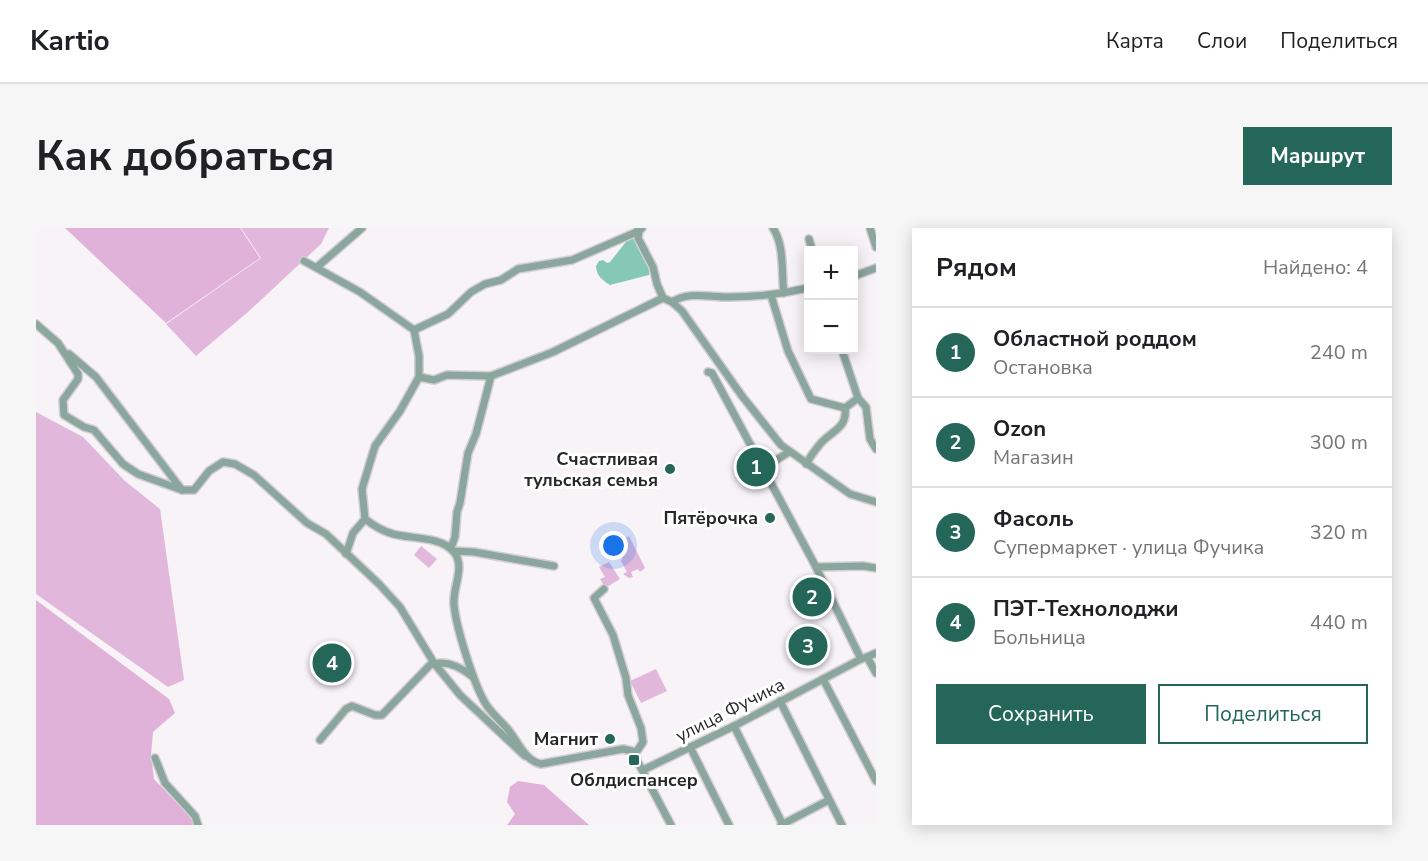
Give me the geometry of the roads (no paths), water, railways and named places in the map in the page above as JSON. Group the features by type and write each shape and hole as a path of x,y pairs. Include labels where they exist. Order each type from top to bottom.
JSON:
{"street":[{"path":"317,267 362,228"},
{"path":"773,228 778,236 782,254 784,293"},
{"path":"870,228 876,247"},
{"path":"414,330 448,314 471,292 485,284 501,280 518,269 572,260 639,231 663,298 682,311 742,396 781,445 850,494 876,502"},
{"path":"809,239 811,246"},
{"path":"304,261 360,292 414,330 419,356 418,379 400,411 375,446 362,489 365,519 375,527 394,534 424,539 451,549 554,566"},
{"path":"858,275 876,268"},
{"path":"672,302 688,295 726,297 771,295 804,289"},
{"path":"771,295 788,351 811,399 845,408"},
{"path":"418,379 434,380 447,375 491,376 553,352 663,298"},
{"path":"36,324 96,377 182,490"},
{"path":"58,343 78,374 78,379 63,400 64,415 94,430 123,464 138,474 182,490 194,490 209,471 223,462 235,464 254,475 307,522 326,534 379,584 400,607 434,663 460,695 513,747 529,759 541,764 623,749 632,751 671,825"},
{"path":"843,354 858,398 866,407 870,440 876,449"},
{"path":"708,372 712,373 864,658 876,673"},
{"path":"459,564 451,549 457,512 468,453 476,434 491,376"},
{"path":"845,408 858,398"},
{"path":"806,464 820,444 843,426 845,408"},
{"path":"762,469 789,452"},
{"path":"346,554 353,533 365,519"},
{"path":"469,551 459,564 453,602 474,678 487,706 509,730 529,759"},
{"path":"816,567 876,568"},
{"path":"604,589 594,598 613,635 626,678 628,695 641,728 643,742 635,754"},
{"name":"улица Фучика","path":"643,770 876,653"},
{"path":"320,740 345,709 352,706 375,715 382,714 434,663 448,663 463,669 474,678"},
{"path":"823,679 876,781"},
{"path":"780,701 842,825"},
{"path":"734,726 782,825 829,800"},
{"path":"690,747 729,825"},
{"path":"155,758 165,783 195,816 198,825"}],"place":[{"name":"Областной роддом","path":"756,467"},
{"name":"Счастливая тульская семья","path":"670,469"},
{"name":"Пятёрочка","path":"770,518"},
{"name":"Ozon","path":"812,597"},
{"name":"Фасоль","path":"808,646"},
{"name":"ПЭТ-Технолоджи","path":"332,663"},
{"name":"Магнит","path":"610,739"},
{"name":"Облдиспансер","path":"634,760"}]}
